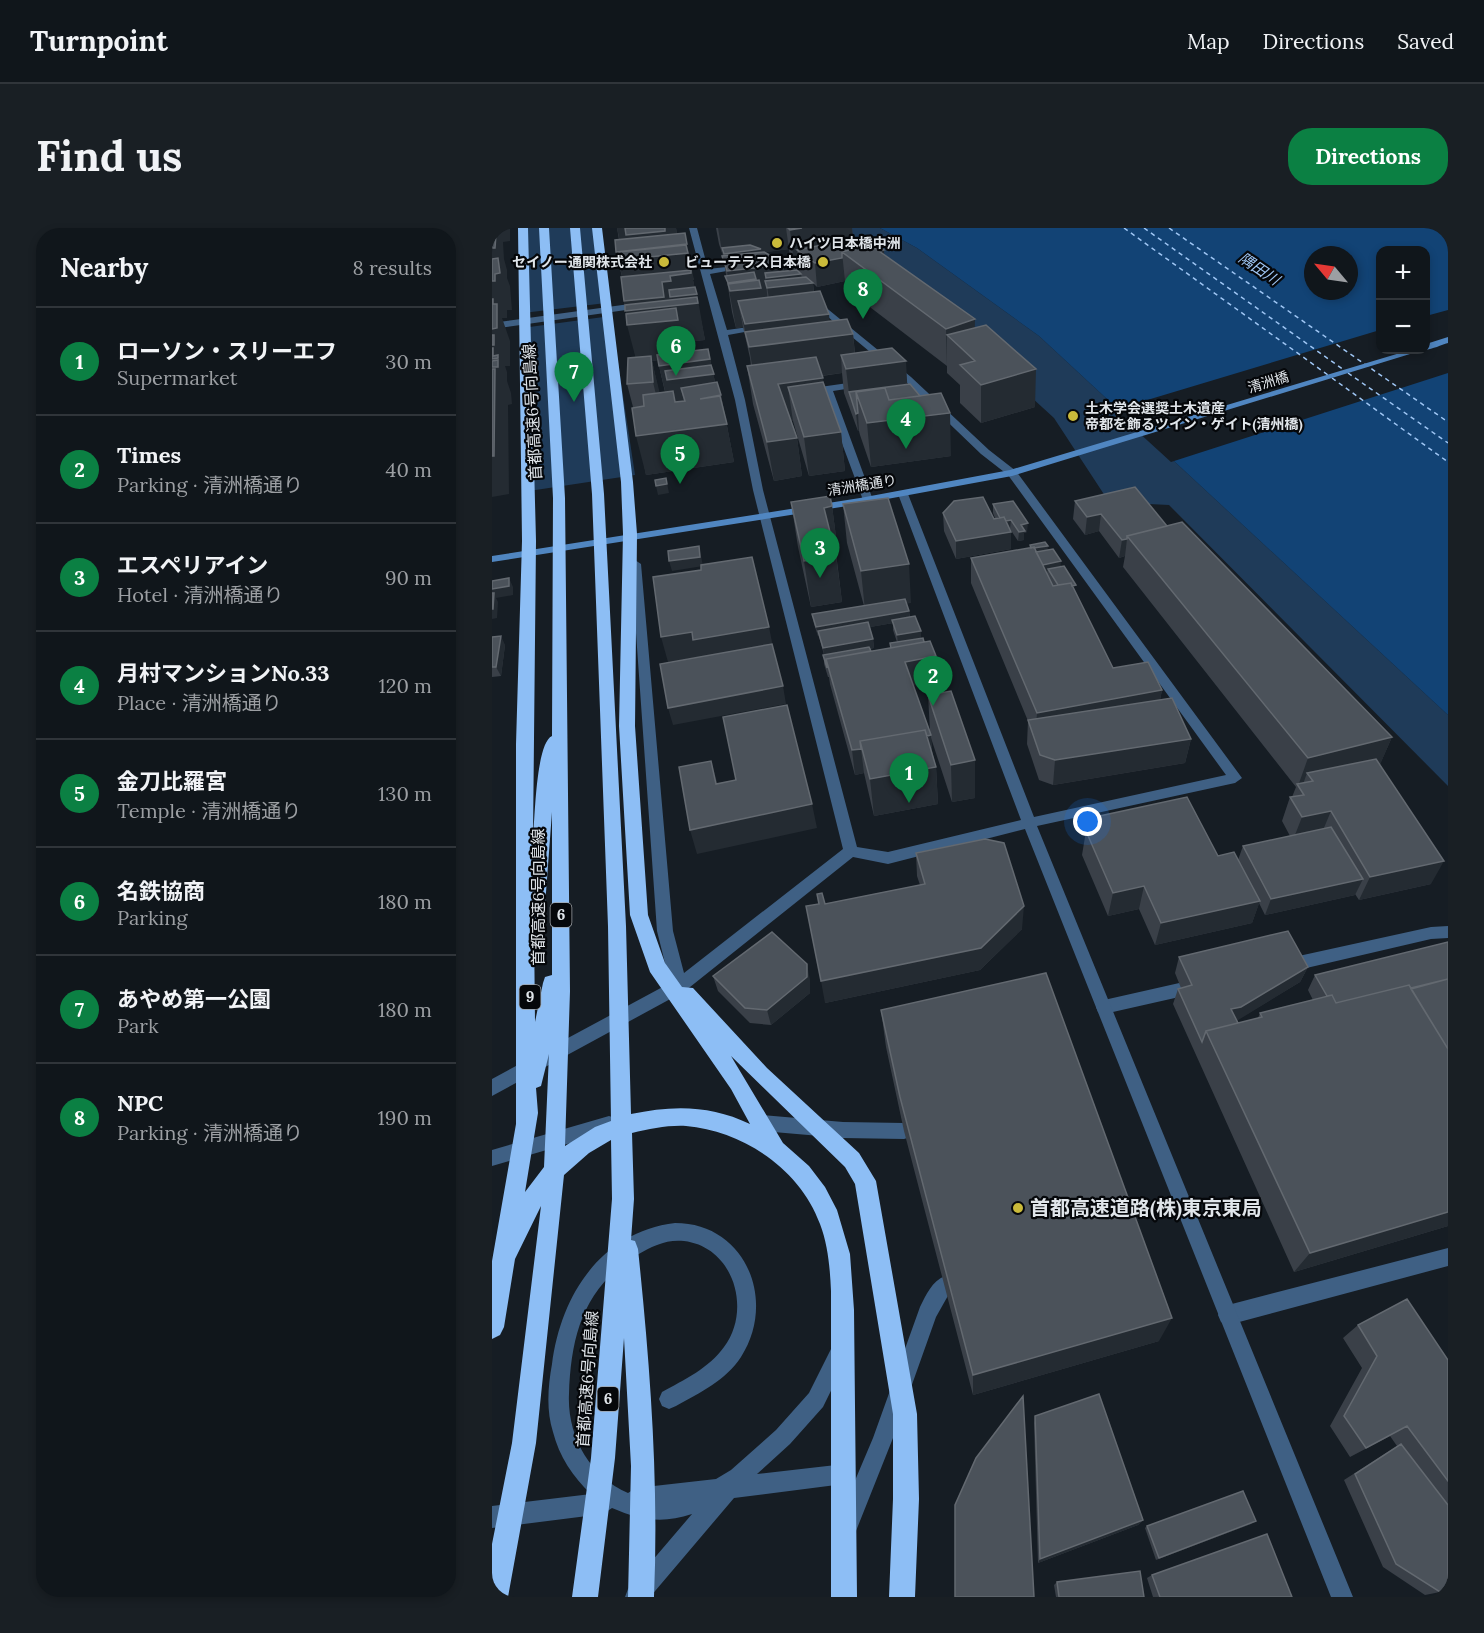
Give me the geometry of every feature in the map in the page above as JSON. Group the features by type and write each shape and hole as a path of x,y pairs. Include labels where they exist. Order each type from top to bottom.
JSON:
{"highway":[{"path":"523,228 530,541 524,744 526,1124"},
{"name":"首都高速6号向島線","path":"495,1597 524,1443 553,1196 561,991 559,498 544,228"},
{"name":"首都高速6号向島線","path":"575,228 598,494 617,926 623,1199 603,1458 585,1597"},
{"path":"597,228 630,524 627,726 639,915 657,966 738,1083 775,1149"},
{"path":"492,1327 565,911 570,845 569,548"},
{"name":"9","path":"492,1296 530,999 547,768 561,712"},
{"path":"679,986 760,1074 852,1160 865,1181 905,1414 906,1499 902,1597"},
{"path":"507,1251 534,1194 551,1172 571,1152 594,1137 618,1128 668,1116 691,1118 733,1127 775,1149 807,1178 821,1198 830,1220 840,1275 845,1531 844,1597"},
{"path":"623,1199 642,1404 644,1551 641,1597"}],"main road":[{"path":"1430,345 1448,340"},
{"name":"清洲橋","path":"1127,440 1405,354"},
{"name":"清洲橋通り","path":"492,559 903,494 1012,473 1127,440"}],"street":[{"path":"693,228 723,333 740,400 758,490 851,850"},
{"path":"705,272 755,266"},
{"path":"801,290 908,379 985,452 1012,473 1235,778 1029,823 888,858 851,850"},
{"path":"701,298 713,297"},
{"path":"492,326 656,304"},
{"path":"824,320 835,319"},
{"path":"723,333 779,326"},
{"path":"896,380 908,379"},
{"path":"795,393 873,383"},
{"path":"827,389 868,500"},
{"path":"740,400 751,399"},
{"path":"903,494 1029,823 1342,1597"},
{"path":"633,537 665,931 679,986"},
{"path":"492,1088 679,986 851,850"},
{"path":"1267,970 1431,933 1448,932"},
{"path":"1104,1007 1209,984"},
{"path":"492,1158 654,1111 685,1109 711,1113 738,1121 759,1131 804,1164 831,1204 843,1255 833,1597"},
{"path":"761,1123 843,1130 904,1131"},
{"path":"669,1399 719,1367 736,1348 746,1326 747,1286 735,1260 711,1242 686,1232 660,1234 630,1248 603,1269 581,1297 574,1313 560,1376 558,1407 563,1433 582,1469 610,1497 637,1509 668,1509 694,1504 738,1477"},
{"path":"1228,1315 1448,1257"},
{"path":"845,1531 883,1438 927,1314 935,1297 945,1285"},
{"path":"636,1597 738,1477 783,1437 816,1400 842,1347"},
{"path":"492,1517 836,1475"}],"shaded area":[{"path":"520,228 596,228 606,303 523,313"},
{"path":"813,228 880,228 917,248 1039,336 1448,715 1448,786 1169,505 1109,502 1054,418 986,356"},
{"path":"611,316 635,475 529,491 522,328"}],"water":[{"name":"隅田川","path":"880,228 1448,228 1448,715 1039,336 917,248"}],"pier":[{"path":"1448,310 1448,373 1171,462 1114,410 1376,331 1376,354 1430,354 1430,315"}],"building":[{"path":"625,228 665,228 665,231 626,235"},
{"path":"685,233 687,244 616,252 615,240"},
{"path":"496,234 495,248 492,248 492,235"},
{"path":"863,237 884,250 880,251 869,244 842,252 842,258 815,263 797,250"},
{"path":"869,244 975,319 946,329 842,252"},
{"path":"686,245 688,253 620,260 619,252"},
{"path":"750,245 761,249 724,254 722,248"},
{"path":"764,252 773,257 724,261 724,263 722,256"},
{"path":"781,257 783,265 727,271 724,261"},
{"path":"498,258 500,273 495,274 495,281 492,281 492,259"},
{"path":"691,270 691,273 670,276 671,281 662,282 664,297 624,301 621,277"},
{"path":"797,270 801,274 766,278 765,273"},
{"path":"754,272 756,279 728,283 725,276"},
{"path":"806,277 813,283 767,288 765,281"},
{"path":"759,280 761,288 730,291 728,284"},
{"path":"695,287 697,294 670,297 669,290"},
{"path":"820,291 829,314 745,324 738,301"},
{"path":"697,297 698,303 625,311 625,305"},
{"path":"492,299 493,304 497,304 497,328 492,329"},
{"path":"676,308 678,320 627,325 626,314"},
{"path":"847,319 853,334 749,347 745,332"},
{"path":"986,325 1036,369 981,385 960,365 975,361 947,335"},
{"path":"492,348 493,356 498,355 498,358 492,359"},
{"path":"892,348 906,361 846,369 841,355"},
{"path":"708,349 710,359 659,366 657,355"},
{"path":"651,356 653,382 627,384 628,358"},
{"path":"816,357 823,378 778,384 797,438 767,442 747,366"},
{"path":"498,360 498,367 492,367 492,361"},
{"path":"711,365 714,374 667,380 665,371"},
{"path":"492,369 495,369 494,456 492,456"},
{"path":"717,382 721,395 700,399 720,396 727,424 636,436 632,408 644,406 643,395 673,391 675,402 685,401 681,388"},
{"path":"823,382 841,432 804,437 788,387"},
{"path":"910,384 920,396 889,400 885,388 856,392 858,413 856,414 849,392"},
{"path":"885,388 889,400 941,393 950,413 867,423 856,392"},
{"path":"666,478 667,484 656,486 655,480"},
{"path":"1135,487 1167,526 1127,536 1127,539 1122,540 1101,514 1087,517 1075,501"},
{"path":"830,496 832,506 824,508 836,556 804,561 791,502"},
{"path":"983,497 994,519 1004,517 1011,532 956,541 943,513 954,501"},
{"path":"888,498 909,564 861,571 843,504"},
{"path":"1013,501 1028,523 1021,525 1025,531 1019,532 1011,520 1006,521 1004,517 1000,518 993,504"},
{"path":"1182,522 1392,737 1308,758 1127,536"},
{"path":"1045,542 1048,546 1031,548 1030,545"},
{"path":"699,546 700,557 669,561 668,551"},
{"path":"1034,547 1053,586 1071,583 1113,668 1148,662 1162,690 1037,713 971,558"},
{"path":"1053,549 1061,561 1043,565 1036,552"},
{"path":"752,557 769,627 693,640 692,632 661,637 653,577 701,570 701,565"},
{"path":"1064,566 1076,585 1072,586 1071,583 1058,585 1048,569"},
{"path":"509,578 509,586 492,589 492,581"},
{"path":"492,593 494,593 493,609 492,609"},
{"path":"905,599 909,611 816,627 812,614"},
{"path":"915,616 921,631 897,635 892,620"},
{"path":"868,622 873,639 823,648 818,631"},
{"path":"501,636 496,667 492,667 492,637"},
{"path":"923,638 924,642 891,648 890,643"},
{"path":"930,641 936,656 905,662 931,735 927,736 925,730 860,741 861,749 852,750 826,659"},
{"path":"772,644 783,686 668,708 660,664"},
{"path":"869,647 871,651 826,659 827,668 823,655"},
{"path":"951,691 975,760 951,765 928,695"},
{"path":"1172,698 1191,739 1055,760 1040,755 1028,720"},
{"path":"787,705 812,804 690,830 679,767 711,761 716,784 736,780 723,717"},
{"path":"925,730 936,767 870,779 860,741"},
{"path":"1376,759 1444,861 1370,877 1331,811 1302,817 1290,797 1304,795 1297,784 1313,781 1307,773"},
{"path":"1187,797 1218,856 1234,852 1260,901 1161,923 1144,886 1113,893 1086,831 1095,817"},
{"path":"1331,827 1363,879 1271,899 1243,846"},
{"path":"985,839 1004,843 1024,906 981,948 821,981 806,906 819,904 817,894 822,893 825,904 925,884 916,853"},
{"path":"1288,931 1308,967 1241,1007 1231,1009 1238,1023 1206,1031 1202,1042 1178,989 1192,985 1179,957"},
{"path":"772,932 807,964 807,977 767,1010 745,1008 713,976"},
{"path":"1448,942 1448,979 1411,988 1409,985 1336,1003 1332,995 1327,996 1315,975"},
{"name":"首都高速道路(株)東京東局","path":"1046,973 1172,1318 973,1375 900,1097 881,1010"},
{"path":"1448,979 1448,1049 1411,989"},
{"path":"1409,985 1448,1049 1448,1212 1310,1253 1206,1031 1262,1017 1260,1013 1332,995 1336,1003"},
{"path":"1407,1299 1448,1360 1448,1481 1407,1426 1366,1448 1344,1416 1377,1356 1358,1325"},
{"path":"1099,1394 1143,1520 1040,1559 1035,1416"},
{"path":"1023,1396 1034,1597 955,1597 955,1505 976,1458"},
{"path":"1401,1444 1448,1505 1448,1589 1440,1592 1396,1564 1355,1474"},
{"path":"1243,1491 1256,1521 1159,1558 1147,1526"},
{"path":"1267,1534 1292,1597 1160,1597 1152,1575"},
{"path":"1140,1571 1144,1597 1059,1597 1057,1582"}],"ferry route":[{"path":"1124,228 1328,375"},
{"path":"1144,228 1344,370"},
{"path":"1169,228 1448,422"},
{"path":"1348,373 1448,443"},
{"path":"1332,378 1448,462"}],"place":[{"name":"ハイツ日本橋中洲","path":"777,243"},
{"name":"セイノー通関株式会社","path":"664,262"},
{"name":"ビューテラス日本橋","path":"823,262"},
{"name":"NPC","path":"863,319"},
{"name":"名鉄協商","path":"676,376"},
{"name":"あやめ第一公園","path":"574,402"},
{"name":"土木学会選奨土木遺産 帝都を飾るツイン・ゲイト(清州橋)","path":"1073,416"},
{"name":"月村マンションNo.33","path":"906,449"},
{"name":"金刀比羅宮","path":"680,484"},
{"name":"エスペリアイン","path":"820,578"},
{"name":"Times","path":"933,706"},
{"name":"ローソン・スリーエフ","path":"909,803"},
{"name":"首都高速道路(株)東京東局","path":"1018,1208"}]}
